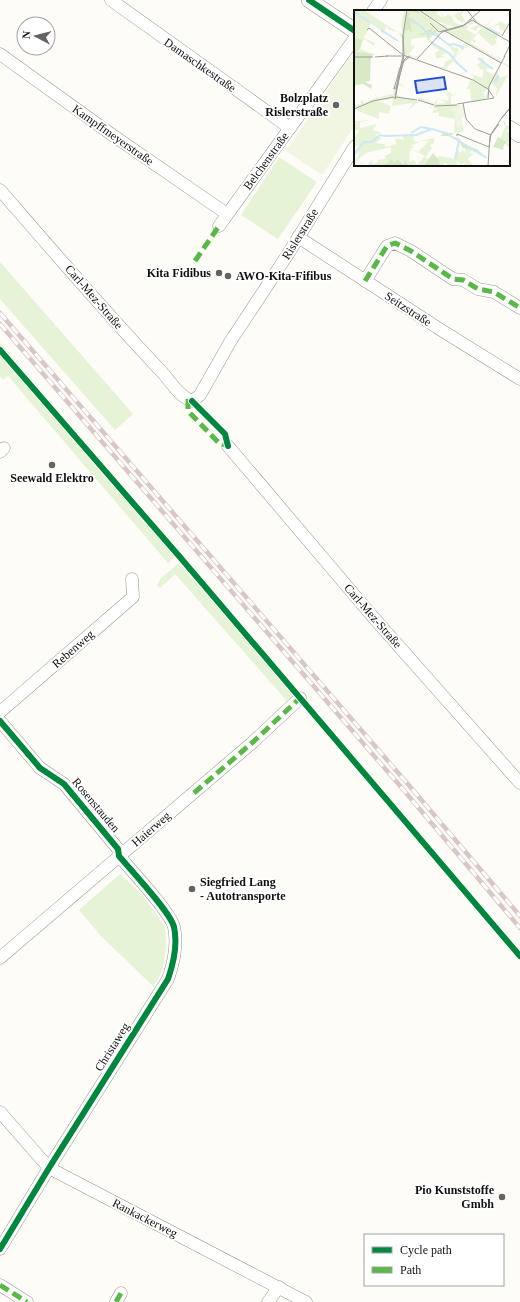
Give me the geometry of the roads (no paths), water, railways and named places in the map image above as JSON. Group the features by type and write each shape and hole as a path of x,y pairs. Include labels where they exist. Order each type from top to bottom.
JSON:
{"street":[{"name":"Damaschkestraße","path":"111,0 290,128"},
{"path":"309,0 354,31"},
{"path":"375,10 381,0"},
{"name":"Belchenstraße","path":"219,226 354,39"},
{"name":"Kampffmeyerstraße","path":"0,54 111,134 227,214"},
{"path":"510,129 520,135"},
{"name":"Rislerstraße","path":"192,401 200,395 230,342 354,148"},
{"name":"Carl-Mez-Straße","path":"0,190 182,396 192,401"},
{"name":"Seitzstraße","path":"298,237 520,379"},
{"path":"365,281 387,246 395,243 411,251 453,279 463,280 478,289 494,292 520,308"},
{"name":"Carl-Mez-Straße","path":"228,446 373,617 520,783"},
{"name":"Rebenweg","path":"0,712 133,597 132,580"},
{"name":"Haierweg","path":"0,958 253,742 300,698"},
{"name":"Rosenstauden","path":"0,721 40,768 64,784 118,849 119,856"},
{"name":"Christaweg","path":"0,1249 168,979 172,966 175,949 174,926 119,856"},
{"name":"Rankackerweg","path":"0,1112 49,1168 306,1302"},
{"path":"0,1285 27,1302"},
{"path":"268,1302 279,1287"}],"railway":[{"path":"0,313 407,783 520,916"},
{"path":"0,324 401,787 520,928"}],"place":[{"name":"Bolzplatz Rislerstraße","path":"336,105"},
{"name":"Kita Fidibus","path":"219,273"},
{"name":"AWO-Kita-Fifibus","path":"228,276"},
{"name":"Seewald Elektro","path":"52,465"},
{"name":"Siegfried Lang - Autotransporte","path":"192,889"},
{"name":"Pio Kunststoffe Gmbh","path":"502,1197"}]}
